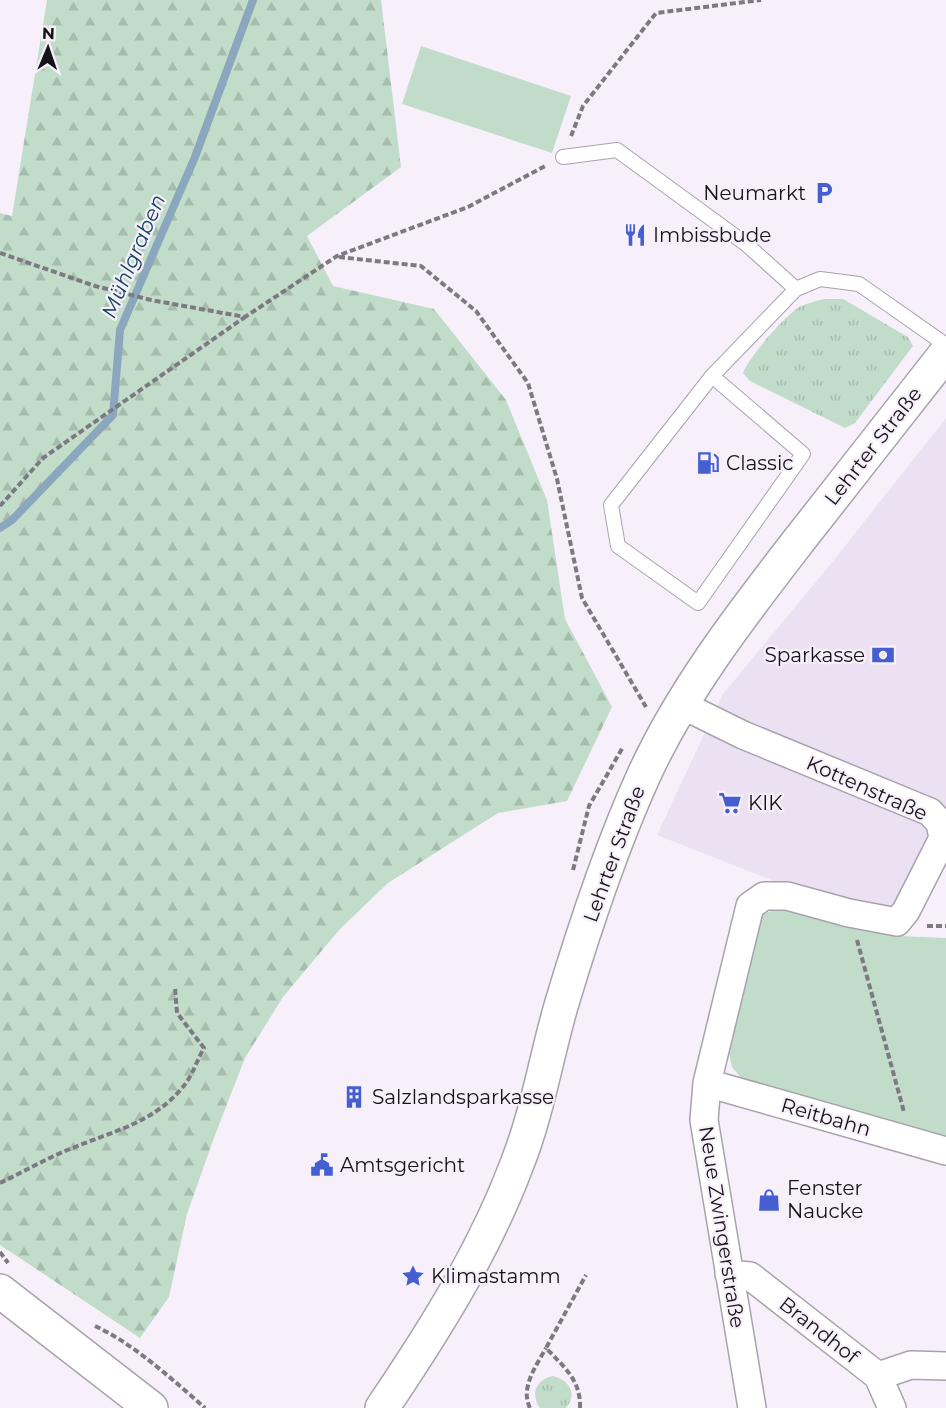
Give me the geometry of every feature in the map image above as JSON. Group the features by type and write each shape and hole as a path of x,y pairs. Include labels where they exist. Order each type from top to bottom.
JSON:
{"main road":[{"name":"Lehrter Straße","path":"382,1408 461,1284 491,1226 518,1162 561,1006 619,837 643,778 682,705 741,617 946,353"},
{"path":"0,1292 151,1408"}],"street":[{"name":"Kottenstraße","path":"682,705 743,735 930,812 940,823 944,838 906,911 897,922 849,913 787,896 764,896 750,906"},
{"name":"Neue Zwingerstraße","path":"750,906 707,1083 704,1120 752,1408"},
{"name":"Reitbahn","path":"707,1083 946,1151"},
{"name":"Brandhof","path":"729,1274 750,1276 878,1376 892,1408"},
{"path":"878,1376 911,1365 946,1366"}],"lane":[{"path":"563,157 617,150 746,244 796,289"},
{"path":"712,376 803,454 698,603 618,546 611,505 712,376 796,289 820,279 859,284 946,345"}],"path":[{"path":"0,506 43,458 245,317 337,256 468,207 563,157 583,106 656,13 761,0"},
{"path":"0,253 95,286 151,300 245,317"},
{"path":"337,256 420,266 476,311 528,383 557,479 582,598 647,707"},
{"path":"849,913 912,1141"},
{"path":"0,1183 75,1147 115,1133 145,1119 166,1104 184,1086 204,1048 177,1012 174,1000 175,988"},
{"path":"530,1408 526,1401 528,1382 586,1275"},
{"path":"546,1348 577,1385 580,1408"}],"shaded area":[{"path":"946,418 946,824 894,913 817,898 657,835 723,694 834,560"}],"green space":[{"path":"47,0 381,0 401,167 307,236 333,286 434,309 506,400 547,500 565,619 612,707 567,801 498,813 388,883 339,930 283,997 245,1058 187,1214 169,1297 140,1338 0,1245 0,213 12,216"},
{"path":"421,46 571,96 552,153 402,104"},
{"path":"824,299 843,299 908,337 913,346 855,423 845,428 750,381 743,373 760,347 786,318 801,306"},
{"path":"787,906 899,936 946,938 946,1140 742,1079 732,1067 728,1048 760,915"},
{"path":"552,1376 563,1380 570,1388 570,1403 566,1408 540,1408 537,1403 536,1388 546,1378"}],"waterway":[{"name":"Mühlgraben","path":"0,528 12,520 113,415 120,330 195,157 253,0"}],"place":[{"name":"Neumarkt","path":"824,193"},
{"name":"Imbissbude","path":"635,235"},
{"name":"Classic","path":"708,463"},
{"name":"Sparkasse","path":"883,655"},
{"name":"KIK","path":"730,803"},
{"name":"Salzlandsparkasse","path":"354,1097"},
{"name":"Amtsgericht","path":"322,1165"},
{"name":"Fenster Naucke","path":"769,1200"},
{"name":"Klimastamm","path":"413,1276"}]}
